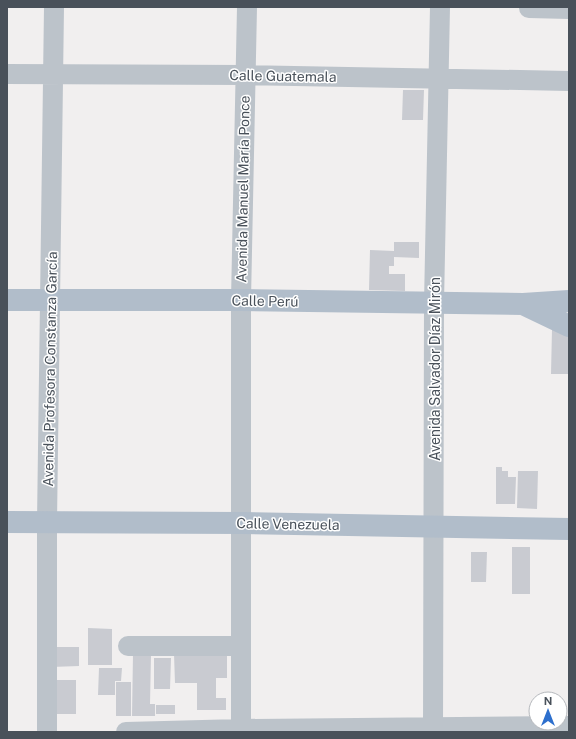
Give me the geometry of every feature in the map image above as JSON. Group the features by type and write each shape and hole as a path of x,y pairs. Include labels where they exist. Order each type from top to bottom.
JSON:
{"main road":[{"name":"Calle Perú","path":"7,300 241,300 524,304 569,301"},
{"name":"Calle Perú","path":"524,304 569,326"},
{"name":"Calle Venezuela","path":"7,522 242,523 569,529"}],"street":[{"name":"Avenida Profesora Constanza García","path":"47,732 47,522 54,7"},
{"name":"Avenida Manuel María Ponce","path":"241,730 241,300 246,7"},
{"name":"Avenida Salvador Díaz Mirón","path":"433,730 434,303 440,79 440,7"},
{"path":"529,8 569,9"},
{"name":"Calle Guatemala","path":"7,74 245,75 566,83"},
{"path":"128,646 241,646"},
{"path":"126,732 241,730 433,730 569,726"}],"building":[{"path":"403,90 424,90 423,120 402,120"},
{"path":"394,242 419,242 419,258 394,257 394,266 389,266 389,274 405,274 405,291 369,290 370,250 394,251"},
{"path":"552,329 569,336 569,374 551,374"},
{"path":"496,467 502,467 502,471 508,471 508,477 516,477 515,504 496,504"},
{"path":"518,471 538,471 537,509 517,508"},
{"path":"512,547 530,547 530,594 512,594"},
{"path":"471,552 487,552 486,582 471,582"},
{"path":"88,628 112,629 112,665 88,665"},
{"path":"55,647 79,647 79,666 51,667"},
{"path":"133,654 151,654 150,704 155,704 155,716 132,716"},
{"path":"174,654 227,654 227,678 216,678 216,698 226,698 226,710 197,710 197,683 175,683"},
{"path":"154,658 171,658 170,689 154,689"},
{"path":"99,668 122,668 121,681 115,681 115,695 98,695"},
{"path":"56,680 76,680 76,714 57,714"},
{"path":"116,682 131,682 131,716 116,716"},
{"path":"156,705 175,705 175,714 156,714"}]}
